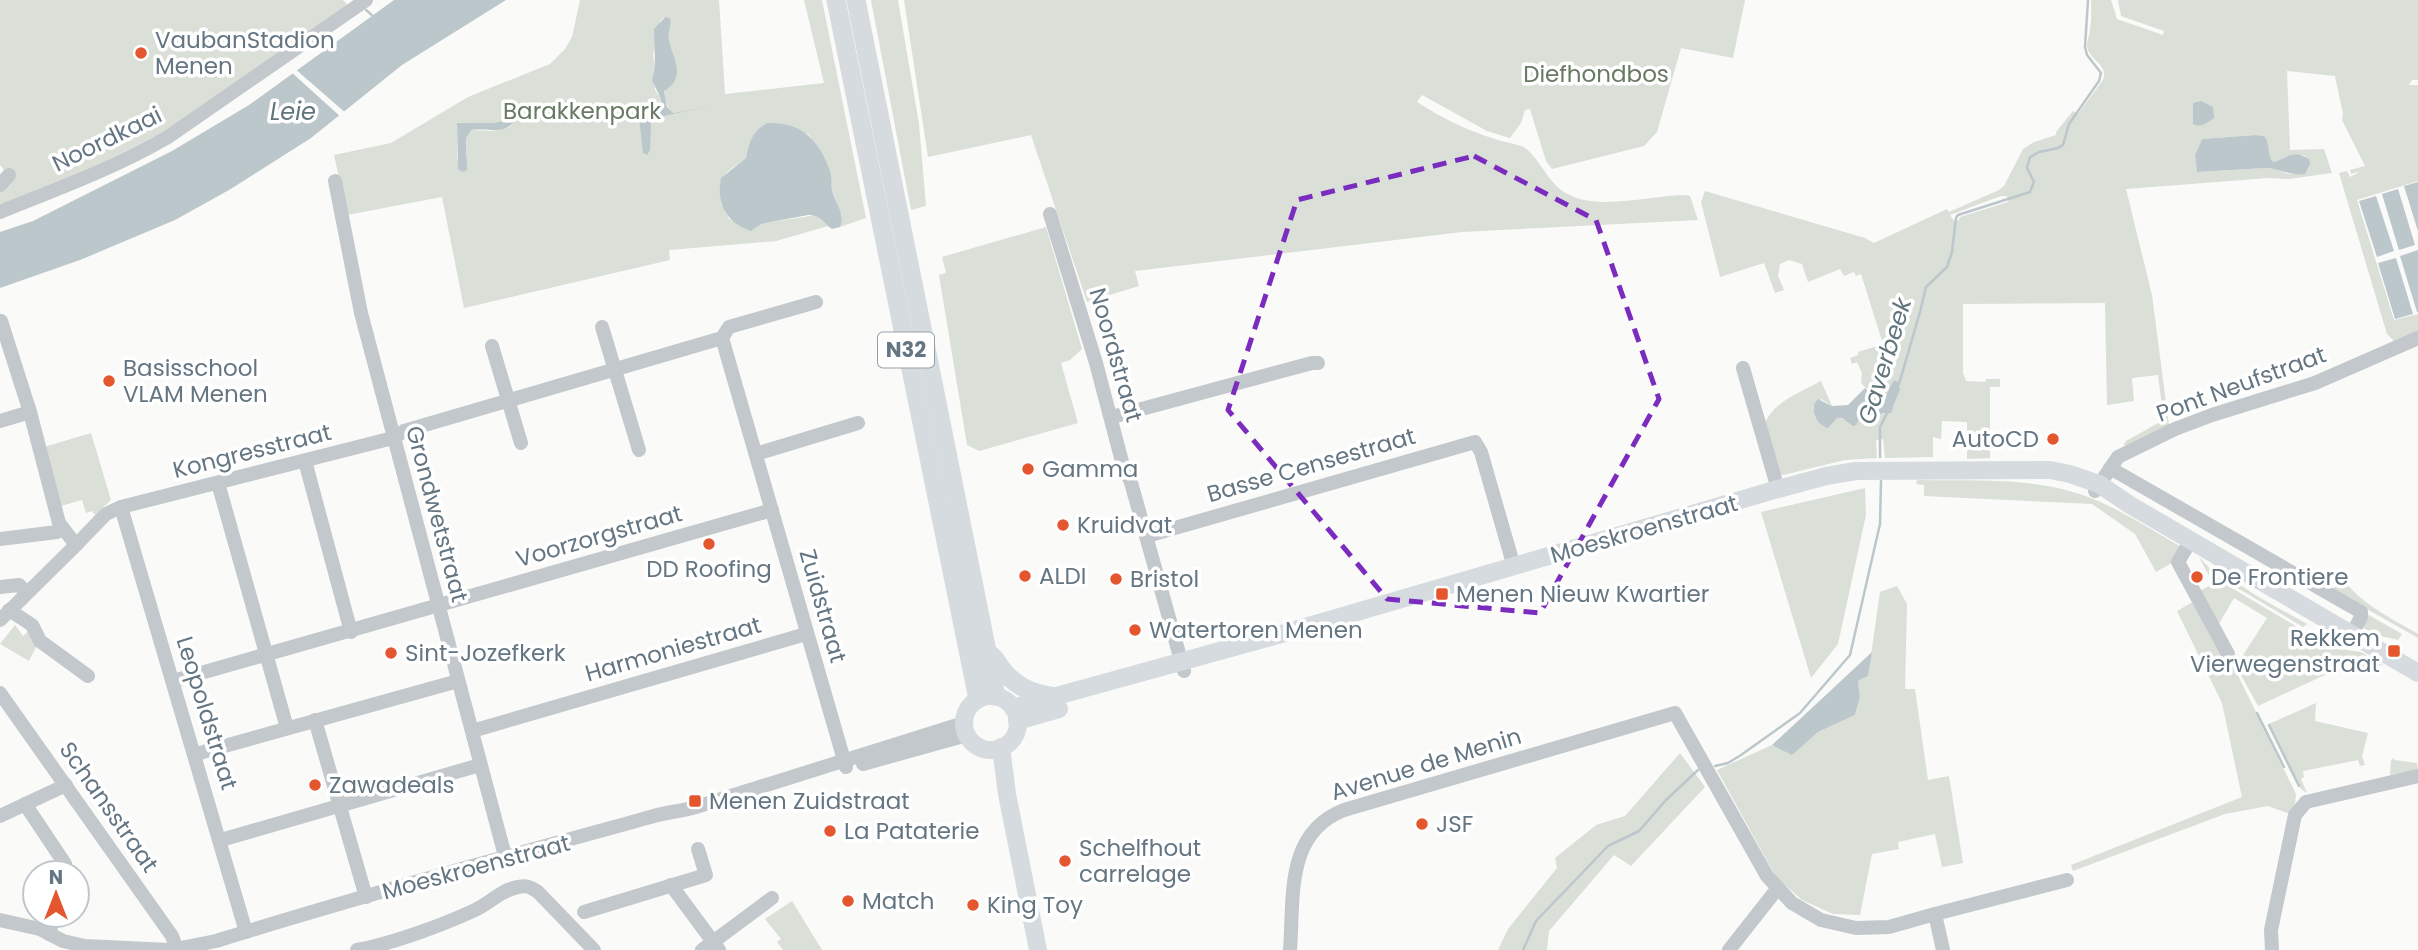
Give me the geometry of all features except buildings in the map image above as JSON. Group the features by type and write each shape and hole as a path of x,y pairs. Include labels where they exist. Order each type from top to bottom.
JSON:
{"highway":[{"name":"N32","path":"836,0 987,698"},
{"name":"N32","path":"856,0 987,652 987,698"},
{"path":"987,652 997,659 1004,673 1021,687 1034,694 1057,697"}],"main road":[{"name":"Moeskroenstraat","path":"1015,715 1778,489 1856,471 2017,471 2097,487 2418,673"},
{"name":"Moeskroenstraat","path":"1015,715 1057,697 1183,666"},
{"path":"987,698 1006,701 1015,715 1013,737 995,748 976,745 965,729 967,709 987,698"},
{"path":"995,748 1030,950"},
{"path":"995,748 1007,794 1038,950"}],"street":[{"name":"Noordkaai","path":"0,212 139,154 366,0"},
{"name":"Grondwetstraat","path":"335,181 361,313 505,856"},
{"name":"Noordstraat","path":"1050,214 1112,417 1125,474 1130,479 1183,666"},
{"name":"Kongresstraat","path":"121,507 393,438 404,431 722,338 729,327 816,302"},
{"path":"1,321 30,412 41,461 62,529 76,545"},
{"path":"602,327 639,450"},
{"name":"Zuidstraat","path":"722,338 845,765"},
{"name":"Pont Neufstraat","path":"2097,487 2118,457 2175,429 2315,383 2418,338"},
{"path":"492,346 521,443"},
{"path":"1112,417 1318,363"},
{"path":"1744,368 1778,489"},
{"path":"0,421 30,412"},
{"path":"756,454 858,423"},
{"name":"Basse Censestraat","path":"1147,536 1475,442 1481,452 1514,567"},
{"path":"305,461 351,632"},
{"path":"2110,468 2361,612 2352,634"},
{"path":"218,483 287,729"},
{"path":"88,676 40,641 32,625 4,615 106,514 121,507"},
{"name":"Leopoldstraat","path":"121,507 246,932"},
{"name":"Voorzorgstraat","path":"173,681 772,510"},
{"path":"0,539 57,532 62,529"},
{"path":"2191,540 2178,562 2228,654"},
{"path":"0,587 19,585 26,592"},
{"name":"Harmoniestraat","path":"472,731 806,634"},
{"path":"195,754 458,681"},
{"name":"Schansstraat","path":"0,693 172,936 177,950"},
{"name":"Avenue de Menin","path":"1290,950 1298,861 1307,838 1322,821 1344,810 1675,713 1777,889"},
{"path":"315,720 366,897"},
{"name":"Moeskroenstraat","path":"0,920 72,943 104,948 177,950 505,856 557,845 662,814 696,807 780,781 818,776 845,765 965,729"},
{"path":"221,840 480,765"},
{"path":"2272,950 2271,930 2295,815 2300,807 2306,802 2418,776"},
{"path":"0,816 66,785"},
{"path":"25,804 62,859"},
{"path":"584,912 706,875 698,849"},
{"path":"1729,950 1777,889 1792,903 1814,917 1846,927 1881,928 2067,880"},
{"path":"671,885 711,947 772,898"},
{"path":"360,950 458,917 481,907 504,891 521,886 535,889 594,950"},
{"path":"1935,915 1943,950"},
{"path":"50,929 49,934 55,942 55,950"},
{"path":"84,950 104,948"}],"highlighted area":[{"path":"1474,156 1596,220 1659,399 1540,613 1387,599 1228,410 1297,200"}],"green space":[{"name":"VaubanStadion Menen","path":"0,0 343,0 349,6 237,86 179,123 104,162 0,205 0,193 12,180 0,165"},
{"name":"Barakkenpark","path":"580,0 719,0 725,94 824,83 804,0 822,0 866,218 840,227 842,215 832,190 829,170 816,145 808,134 767,123 752,138 746,158 727,172 720,184 721,203 729,219 751,230 761,224 816,215 828,226 776,241 669,250 670,260 464,308 442,197 347,215 334,155 391,143 468,97 550,64 565,49 572,37","holes":["664,17 670,18 664,82 667,105 672,113 703,107 665,116 641,129 639,118 662,107 661,99 655,90 653,55 660,21","521,109 510,127 492,131 471,130 466,137 467,158 457,160 457,123 497,123"]},
{"path":"871,0 898,0 919,124 926,206 911,210"},
{"name":"Diefhondbos","path":"904,0 1745,0 1733,58 1681,48 1657,132 1644,146 1552,169 1546,161 1530,109 1525,110 1521,123 1510,138 1487,131 1422,95 1417,102 1465,128 1526,149 1560,189 1573,196 1604,202 1686,195 1690,196 1698,220 1462,232 1135,271 1139,286 1087,302 1031,135 928,157"},
{"path":"2091,0 2111,0 2117,19 2163,35 2164,31 2121,16 2118,0 2418,0 2418,80 2412,80 2409,85 2418,85 2418,181 2357,200 2394,320 2418,314 2418,331 2394,341 2387,334 2339,173 2347,171 2350,177 2361,171 2351,174 2350,170 2365,166 2342,120 2335,76 2287,71 2290,150 2324,149 2332,173 2289,179 2269,178 2126,189 2152,295 2169,426 2126,449 2126,441 2164,422 2158,375 2132,378 2134,401 2107,405 2105,303 1963,304 1963,373 1966,381 1985,382 1986,379 2000,379 2000,387 1990,387 1990,458 1967,459 1967,422 1942,421 1941,439 1933,437 1933,457 1885,458 1883,439 1876,440 1877,458 1845,460 1780,474 1764,427 1773,411 1787,399 1821,381 1832,406 1821,399 1813,407 1818,421 1832,422 1837,417 1856,424 1863,412 1887,414 1894,406 1899,389 1884,399 1877,399 1861,383 1862,373 1857,362 1852,364 1850,358 1858,355 1858,352 1883,344 1861,274 1856,276 1854,272 1844,276 1840,269 1808,282 1802,264 1789,260 1780,264 1778,276 1784,290 1775,293 1764,263 1720,277 1701,202 1705,191 1865,238 1874,243 1947,209 1949,212 1999,190 2004,186 2023,149 2034,142 2056,135 2073,111 2078,114 2103,80 2103,70 2087,46","holes":["2264,136 2269,157 2273,162 2304,155 2308,159 2308,169 2296,174 2267,168 2197,172 2195,155 2202,139","2007,196 2008,202 1960,217 1958,221 1954,221 1950,215"]},
{"path":"1046,227 1082,349 1070,360 1061,363 1078,423 979,451 967,445 939,275 946,273 942,257"},
{"path":"91,433 111,500 95,515 92,511 86,513 82,500 61,506 44,447"},
{"path":"1917,480 2009,481 2055,487 2109,506 2183,548 2175,561 2156,572 2135,534 2092,504 1924,496 1924,485 1916,484"},
{"path":"1865,488 1866,515 1838,644 1811,678 1761,512"},
{"path":"2199,557 2225,584 2324,643 2333,648 2361,652 2383,664 2364,675 2357,660 2258,706 2236,666 2267,618 2234,598 2216,629 2196,593 2211,585 2227,594 2215,587"},
{"path":"2209,559 2218,561 2244,588 2307,624 2303,627 2229,583"},
{"path":"2341,577 2357,595 2418,634 2418,638 2333,590"},
{"path":"1897,586 1907,604 1905,689 1915,689 1928,780 1949,776 1963,863 1942,867 1935,834 1898,842 1899,849 1872,854 1860,915 1833,914 1802,900 1776,877 1717,770 1772,745 1792,754 1818,732 1855,715 1860,697 1858,681 1868,676 1880,592"},
{"path":"2196,600 2228,655 2296,794 2295,803 2290,814 2268,806 2225,814 2073,871 2071,865 2242,797 2222,703 2177,611"},
{"path":"2367,614 2402,634 2398,640 2376,635 2362,627"},
{"path":"15,625 23,636 29,631 38,643 29,661 0,644"},
{"path":"2316,703 2315,721 2368,733 2362,756 2365,765 2360,766 2358,760 2303,771 2304,777 2301,779 2307,793 2301,789 2269,724"},
{"path":"1680,753 1705,787 1631,866 1614,855 1549,931 1547,950 1498,950 1508,929 1557,868 1555,858 1596,825 1625,816"},
{"path":"2394,758 2417,763 2418,770 2390,775 2391,760"},
{"path":"792,901 822,950 783,950 777,942 781,939 765,919"}],"water":[{"name":"Leie","path":"394,0 506,0 402,65 311,138 229,190 175,220 80,260 0,288 0,232 33,221 172,151 249,105"},
{"path":"665,17 670,18 669,37 677,67 675,80 664,91 667,107 673,113 709,106 665,116 651,123 650,150 647,155 643,153 639,118 662,107 652,80 655,65 654,29"},
{"path":"2201,101 2213,107 2214,118 2196,125 2193,124 2193,103"},
{"path":"517,106 521,109 512,125 500,130 471,130 466,138 467,170 462,172 458,169 457,123 495,123 502,121"},
{"path":"767,123 779,123 798,129 819,148 830,171 832,190 841,213 840,227 832,229 819,218 808,215 761,224 751,231 729,217 720,196 721,178 746,158 752,138"},
{"path":"2256,135 2266,139 2273,162 2294,155 2309,159 2310,164 2305,174 2267,168 2197,172 2195,155 2202,139"},
{"path":"2418,182 2418,231 2404,186"},
{"path":"2398,189 2415,245 2399,250 2382,194"},
{"path":"2376,196 2394,251 2377,257 2359,201"},
{"path":"2418,250 2418,312 2417,312 2400,256"},
{"path":"2396,258 2413,314 2395,319 2378,263"},
{"path":"1894,380 1898,382 1900,389 1891,413 1863,412 1853,426 1842,418 1837,418 1828,428 1815,416 1814,407 1818,399 1832,406 1848,405 1865,388 1877,399 1884,399"},
{"path":"1872,652 1868,676 1858,681 1860,697 1855,715 1818,732 1792,755 1772,745"}],"pier":[{"path":"294,68 347,114 342,118 290,71"}],"waterway":[{"name":"Gaverbeek","path":"1899,384 1926,287 1947,267 1952,252 1956,218 1958,215 2030,192 2034,182 2027,168 2030,157 2063,145 2069,124 2099,81 2101,73 2087,55 2085,47 2088,0"},
{"path":"366,10 374,17"},
{"name":"Gaverbeek","path":"1880,457 1880,427 1887,413"},
{"path":"1715,766 1728,763 1741,755 1800,713 1850,655 1880,524 1881,481"},
{"path":"2257,713 2284,767"},
{"path":"2269,725 2299,786"},
{"path":"1523,950 1536,921 1608,846 1639,831 1666,800 1698,770"}],"place":[{"name":"VaubanStadion Menen","path":"141,53"},
{"name":"Basisschool VLAM Menen","path":"109,381"},
{"name":"AutoCD","path":"2053,439"},
{"name":"Gamma","path":"1028,469"},
{"name":"Kruidvat","path":"1063,525"},
{"name":"DD Roofing","path":"709,544"},
{"name":"ALDI","path":"1025,576"},
{"name":"De Frontiere","path":"2197,577"},
{"name":"Bristol","path":"1116,579"},
{"name":"Menen Nieuw Kwartier","path":"1442,594"},
{"name":"Watertoren Menen","path":"1135,630"},
{"name":"Rekkem Vierwegenstraat","path":"2394,651"},
{"name":"Sint-Jozefkerk","path":"391,653"},
{"name":"Zawadeals","path":"315,785"},
{"name":"Menen Zuidstraat","path":"695,801"},
{"name":"JSF","path":"1422,824"},
{"name":"La Pataterie","path":"830,831"},
{"name":"Schelfhout carrelage","path":"1065,861"},
{"name":"Match","path":"848,901"},
{"name":"King Toy","path":"973,905"}]}
